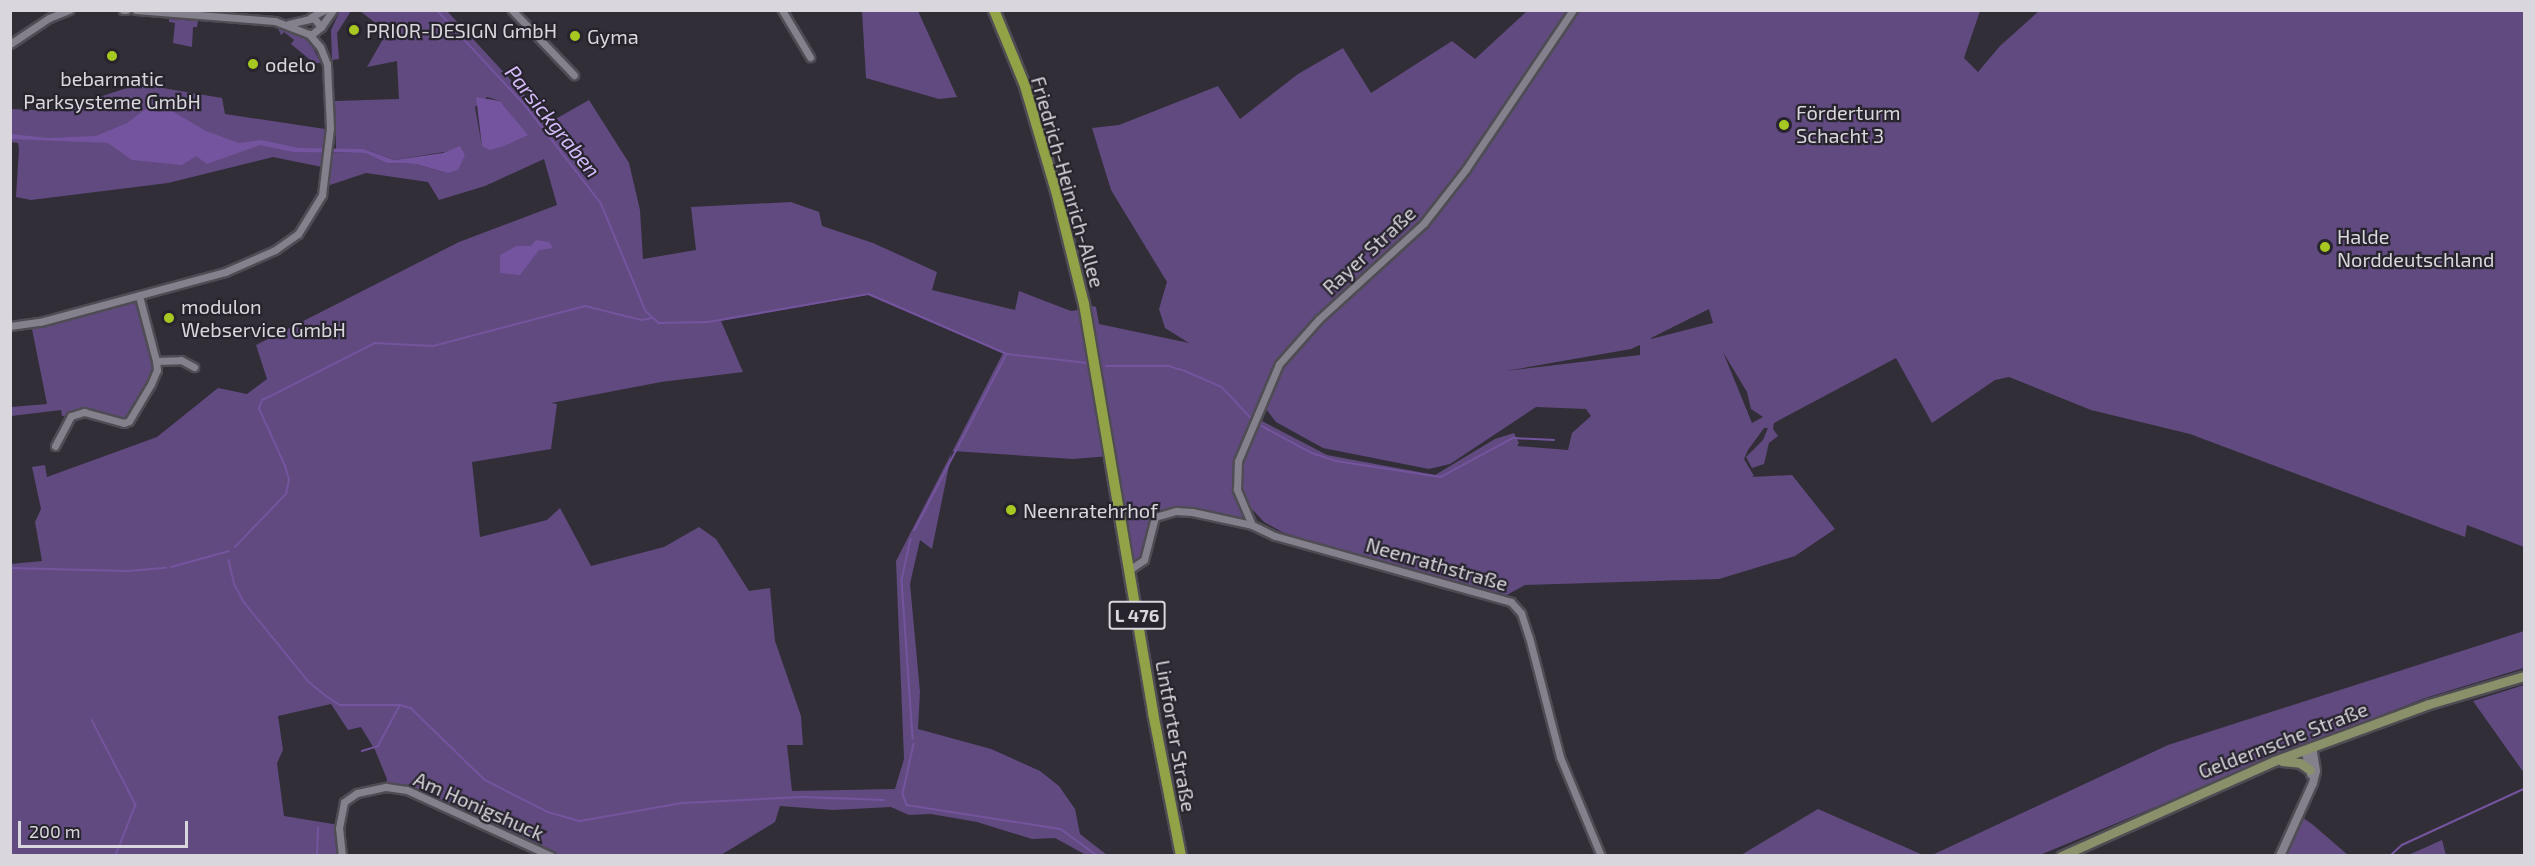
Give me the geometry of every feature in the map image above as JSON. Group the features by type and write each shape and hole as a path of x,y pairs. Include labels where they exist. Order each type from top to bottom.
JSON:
{"main road":[{"name":"Friedrich-Heinrich-Allee","path":"994,10 1024,86 1056,190 1095,370"},
{"name":"Lintforter Straße","path":"1095,370 1181,855"},
{"name":"Geldernsche Straße","path":"2061,855 2308,748 2429,704 2524,676"},
{"path":"2274,762 2294,761 2310,770"}],"street":[{"path":"10,44 49,18 69,10"},
{"path":"10,326 139,296 235,269 293,239 312,216 322,195 328,151 327,64 320,47 307,32 289,24 136,10"},
{"path":"289,24 325,10"},
{"path":"307,32 321,28 333,10"},
{"path":"512,10 574,75"},
{"path":"782,10 810,57"},
{"name":"Rayer Straße","path":"1252,525 1237,489 1238,461 1287,353 1424,223 1466,169 1573,10"},
{"path":"309,18 318,20 321,28 320,47"},
{"path":"307,32 309,18"},
{"path":"55,446 71,416 84,412 124,423 129,421 151,384 157,369 156,361 139,296"},
{"path":"156,361 181,360 194,367"},
{"name":"Neenrathstraße","path":"1129,570 1144,560 1151,522 1161,513 1202,513 1252,525 1275,536 1506,600 1517,607 1529,637 1560,757 1601,855"},
{"path":"2308,748 2313,783"},
{"path":"2280,855 2313,783 2316,771 2308,748"},
{"name":"Am Honigshuck","path":"342,855 339,828 344,802 357,793 386,787 407,790 551,855"}],"shaded area":[{"path":"340,11 351,11 337,33 339,59 332,60 331,30"},
{"path":"360,11 447,11 534,105 545,125 589,100 629,163 640,210 643,259 696,250 691,207 791,202 819,212 822,226 873,243 937,272 932,290 1015,310 1019,291 1071,311 1084,309 1084,304 1096,307 1099,324 1189,343 1165,328 1159,309 1167,282 1111,190 1092,128 1119,125 1218,86 1240,119 1298,74 1343,48 1371,93 1452,41 1475,59 1527,11 1980,11 1964,58 1978,72 2000,46 2039,11 2524,11 2524,547 2467,525 2465,537 2190,434 2091,410 2009,377 1995,380 1932,423 1896,358 1774,423 1773,429 1778,436 1769,443 1764,464 1752,468 1746,457 1763,440 1768,428 1764,428 1744,459 1754,476 1751,477 1792,475 1835,529 1795,556 1719,579 1525,585 1503,597 1373,561 1282,532 1264,522 1250,507 1242,486 1245,455 1262,421 1327,455 1435,475 1495,439 1514,433 1519,443 1517,446 1568,450 1572,433 1591,416 1586,409 1536,407 1450,464 1429,469 1323,448 1276,422 1266,409 1277,373 1236,476 1252,525 1192,512 1155,517 1144,560 1129,570 1110,456 1073,459 953,451 1003,353 868,295 721,321 743,372 661,382 551,403 557,404 551,449 472,462 480,537 547,520 560,508 591,566 664,547 699,527 716,539 749,591 770,588 775,641 801,716 803,745 787,745 792,791 895,789 904,759 896,561 952,453 932,549 920,540 910,584 920,692 918,729 991,749 1040,771 1059,786 1075,809 1080,834 1107,855 1086,855 1055,838 1032,839 977,822 931,814 909,815 891,807 833,810 780,806 775,822 721,855 551,855 407,790 386,787 387,779 375,750 361,727 348,730 331,704 278,716 283,750 277,763 284,816 339,825 342,855 11,856 11,564 42,561 35,522 41,509 32,467 45,465 47,477 157,437 218,388 247,394 267,379 256,345 459,242 557,205 544,159 485,186 439,200 428,182 366,173 324,187 332,153 365,153 386,163 416,164 447,173 457,150 394,160 364,149 336,149 335,101 399,99 397,61 367,67 387,32","holes":["487,97 500,101 527,135 482,146 475,107","1709,309 1713,323 1651,338","1640,345 1640,355 1506,371 1631,349","1723,352 1747,392 1751,409 1763,417 1752,423"]},
{"path":"862,11 918,11 957,97 939,99 866,78"},
{"path":"169,19 198,21 197,27 193,27 192,47 173,43 175,23 169,22"},
{"path":"277,26 308,39 321,63 314,63 291,44 294,40 284,32 281,35"},
{"path":"139,84 222,98 225,114 325,129 322,167 273,157 168,183 31,200 16,197 19,149 18,143 11,142 10,109 57,111"},
{"path":"476,97 500,101 528,135 490,150 482,146"},
{"path":"151,105 162,105 206,131 239,143 261,140 299,148 364,149 394,160 443,153 460,146 465,155 458,170 447,173 416,164 386,163 365,153 293,152 260,145 207,164 196,156 182,165 132,160 108,143 11,139 11,134 48,138 96,136 127,123"},
{"path":"536,240 549,242 553,248 539,250 520,275 500,273 500,255 517,246 531,246"},
{"path":"139,296 157,370 129,421 98,414 62,416 61,410 11,416 11,407 47,404 31,324"},
{"path":"2524,631 2524,668 2425,698 2307,744 2040,855 1930,856 2168,745"},
{"path":"2524,685 2524,773 2473,701"},
{"path":"1818,809 1923,855 1741,855"},
{"path":"2300,816 2312,824 2348,855 2281,856"},
{"path":"2442,840 2446,855 2408,855 2413,853"}],"waterway":[{"name":"Parsickgraben","path":"437,10 525,105 601,203 646,311 659,323 708,322 869,294 1007,354 1087,363"},
{"path":"235,547 286,494 289,480 259,409 262,400 375,343 433,346 585,306 642,320 652,318"},
{"path":"914,531 1006,355"},
{"path":"1106,366 1169,366 1185,371 1222,387 1252,419"},
{"path":"1258,424 1312,453 1336,461 1441,477 1513,438 1554,440"},
{"path":"911,539 902,580 913,739"},
{"path":"171,567 229,551"},
{"path":"229,560 235,585 244,602 309,682 326,696 340,705 400,705 411,708 485,780 548,812 580,821 683,803 802,797 884,800"},
{"path":"10,568 128,571 166,568"},
{"path":"362,751 378,746 400,705"},
{"path":"92,720 136,805 117,853"},
{"path":"914,744 903,794 907,805 1061,829 1098,856"},
{"path":"2390,856 2402,845 2524,789"},
{"path":"317,856 318,828"}],"place":[{"name":"PRIOR-DESIGN GmbH","path":"354,30"},
{"name":"Gyma","path":"575,36"},
{"name":"bebarmatic Parksysteme GmbH","path":"112,56"},
{"name":"odelo","path":"253,64"},
{"name":"Förderturm Schacht 3","path":"1784,125"},
{"name":"Halde Norddeutschland","path":"2325,247"},
{"name":"modulon Webservice GmbH","path":"169,318"},
{"name":"Neenratehrhof","path":"1011,510"}]}
